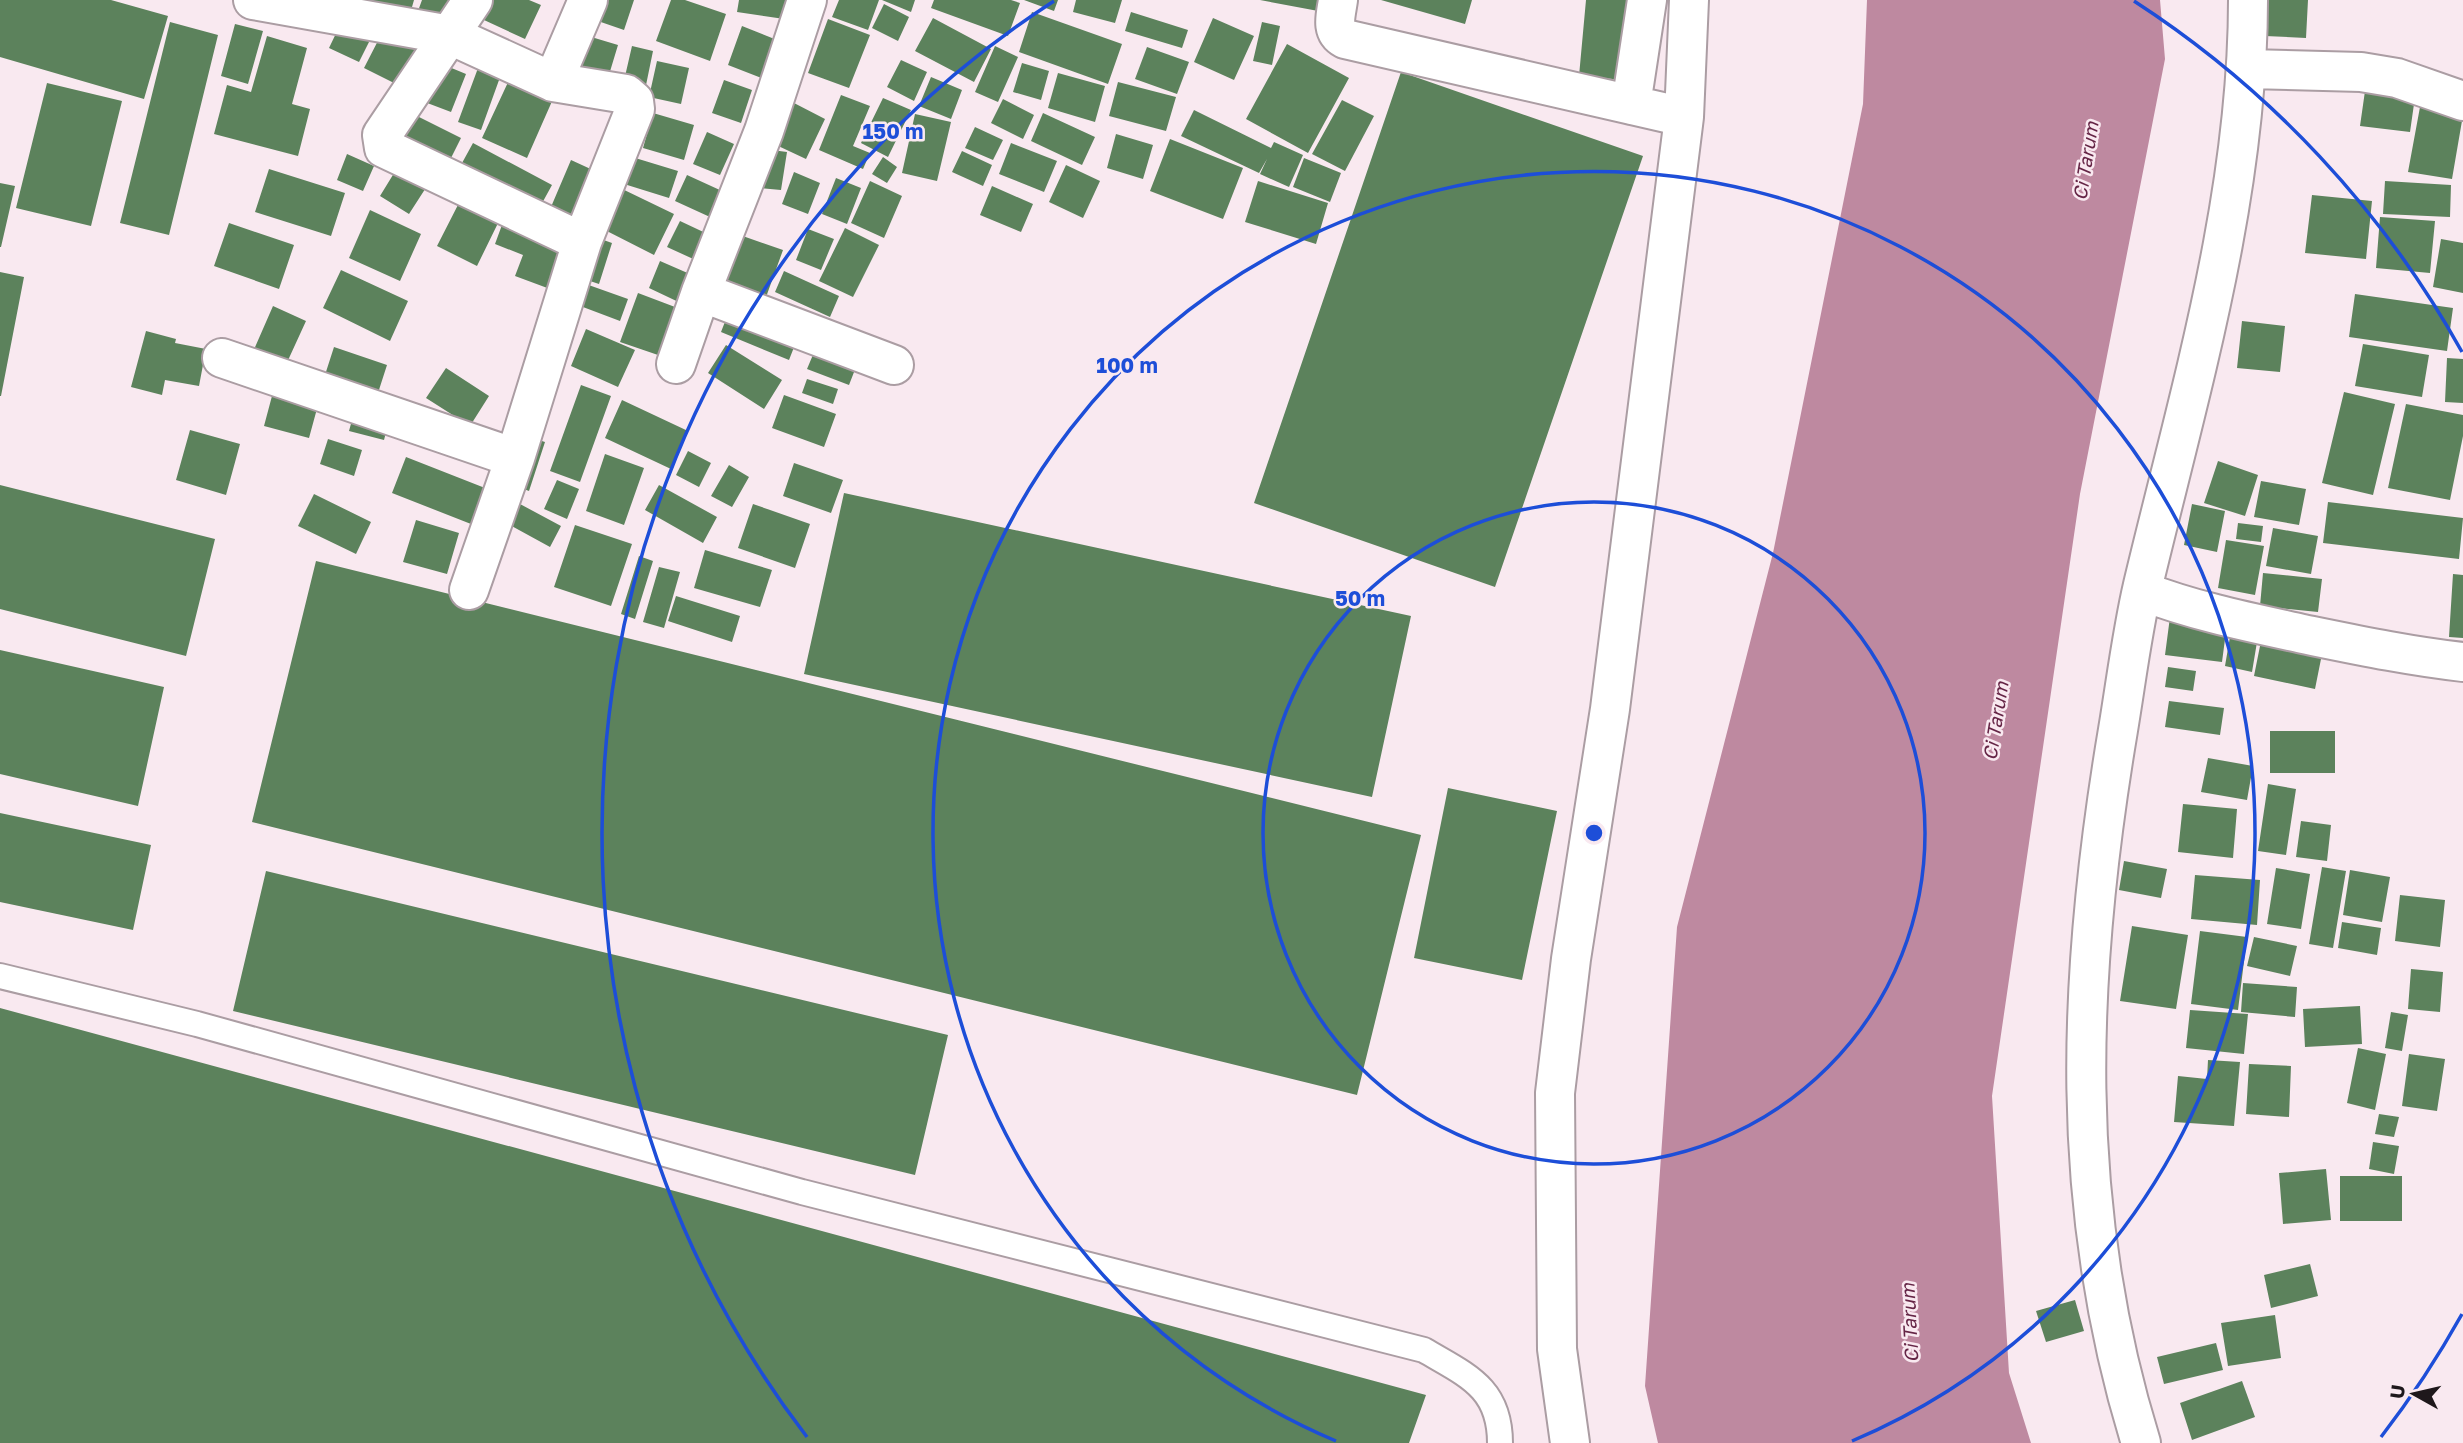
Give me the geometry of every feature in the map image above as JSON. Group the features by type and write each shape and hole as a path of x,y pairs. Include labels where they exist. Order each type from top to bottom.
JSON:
{"street":[{"path":"253,0 450,35 553,82 626,94 635,105 582,242 515,458 469,590"},
{"path":"473,0 382,135 384,148 582,242"},
{"path":"553,82 588,0"},
{"path":"676,364 764,131 807,0"},
{"path":"1338,0 1335,28 1337,34 1345,39 1684,117"},
{"path":"1631,105 1647,0"},
{"path":"1570,1443 1557,1349 1555,1093 1572,959 1610,709 1684,117 1689,0"},
{"path":"2141,1443 2124,1387 2099,1269 2086,1142 2088,986 2103,823 2142,590 2223,246 2248,69 2248,0"},
{"path":"2248,69 2361,72 2397,78 2463,101"},
{"path":"701,292 894,365"},
{"path":"222,358 515,458"},
{"path":"2142,590 2185,608 2211,614 2407,655 2463,662"}],"lane":[{"path":"0,976 197,1024 802,1192 1424,1350 1481,1384 1496,1410 1500,1443"}],"water":[{"name":"Ci Tarum","path":"1867,0 2160,0 2165,59 2080,494 1992,1096 2009,1373 2031,1443 1658,1443 1645,1386 1677,927 1773,553 1863,104"}],"building":[{"path":"0,0 111,0 168,16 144,99 0,57"},
{"path":"371,0 414,0 410,14 370,4"},
{"path":"422,0 462,0 454,23 418,11"},
{"path":"477,0 529,0 541,5 525,39 471,14"},
{"path":"602,0 634,0 624,30 595,20"},
{"path":"671,0 685,0 726,14 710,61 656,41"},
{"path":"739,0 793,0 791,20 737,12"},
{"path":"839,0 879,0 868,30 832,17"},
{"path":"882,0 915,0 911,12"},
{"path":"934,0 1011,0 1020,3 1008,36 931,8"},
{"path":"1024,0 1058,0 1054,11"},
{"path":"1076,0 1122,0 1115,23 1073,12"},
{"path":"1260,0 1331,0 1329,13"},
{"path":"1381,0 1472,0 1465,24"},
{"path":"1586,0 1632,0 1624,80 1579,76"},
{"path":"2267,0 2308,0 2306,38 2265,36"},
{"path":"884,4 909,17 898,41 872,28"},
{"path":"1032,12 1122,44 1108,84 1019,52"},
{"path":"1131,12 1188,30 1182,48 1125,31"},
{"path":"933,18 991,49 974,82 915,51"},
{"path":"1213,18 1254,36 1234,80 1194,62"},
{"path":"828,19 870,35 849,88 808,73"},
{"path":"170,22 218,35 169,235 120,223"},
{"path":"1262,22 1280,26 1272,65 1253,61"},
{"path":"341,23 371,38 359,62 329,48"},
{"path":"235,24 263,31 248,84 221,76"},
{"path":"742,26 787,44 772,82 728,65"},
{"path":"383,31 425,52 406,89 364,68"},
{"path":"578,33 618,45 605,88 565,76"},
{"path":"267,36 307,48 292,104 310,109 298,156 214,134 227,85 251,92"},
{"path":"1287,44 1349,78 1308,153 1246,119"},
{"path":"632,46 653,51 645,90 623,85"},
{"path":"995,46 1018,57 998,102 975,92"},
{"path":"1147,47 1189,62 1177,94 1135,79"},
{"path":"481,60 503,69 481,130 458,122"},
{"path":"901,60 927,72 914,101 887,87"},
{"path":"657,61 689,68 681,104 649,97"},
{"path":"437,62 466,74 451,112 422,101"},
{"path":"1022,63 1049,71 1041,100 1013,92"},
{"path":"1401,72 1643,156 1495,587 1254,503"},
{"path":"1058,73 1105,86 1095,122 1048,108"},
{"path":"931,77 962,90 951,119 919,106"},
{"path":"510,78 553,99 527,158 482,138"},
{"path":"724,80 752,90 741,123 712,113"},
{"path":"1118,82 1176,97 1166,131 1109,116"},
{"path":"47,83 122,101 91,226 16,208"},
{"path":"2366,84 2416,90 2410,132 2360,126"},
{"path":"841,95 870,106 853,146 870,153 863,169 819,150"},
{"path":"883,98 911,110 888,157 861,143"},
{"path":"1003,99 1034,115 1023,139 991,123"},
{"path":"1342,100 1374,116 1345,171 1312,154"},
{"path":"794,103 825,119 806,159 774,144"},
{"path":"2420,107 2463,115 2452,179 2408,172"},
{"path":"1194,110 1271,148 1274,142 1303,155 1289,187 1260,174 1267,159 1259,173 1181,136"},
{"path":"653,113 694,125 684,160 643,148"},
{"path":"1043,113 1095,137 1082,165 1031,141"},
{"path":"915,114 951,122 937,181 902,173"},
{"path":"415,115 461,138 447,166 401,142"},
{"path":"975,127 1003,140 993,160 965,148"},
{"path":"707,132 734,144 720,175 693,164"},
{"path":"1116,134 1153,145 1143,179 1107,168"},
{"path":"1170,139 1243,168 1223,219 1150,191"},
{"path":"473,143 552,185 535,216 456,174"},
{"path":"1011,143 1057,161 1044,192 999,174"},
{"path":"764,149 787,152 781,190 759,188"},
{"path":"962,151 992,165 983,186 952,172"},
{"path":"347,154 374,166 363,191 337,180"},
{"path":"632,157 678,171 669,198 624,184"},
{"path":"883,157 897,167 887,183 872,174"},
{"path":"1304,158 1341,173 1330,202 1293,187"},
{"path":"571,160 595,171 573,224 548,214"},
{"path":"399,165 429,183 409,214 380,196"},
{"path":"1066,165 1100,181 1083,218 1049,202"},
{"path":"269,169 345,193 331,236 255,212"},
{"path":"794,172 820,183 808,214 782,204"},
{"path":"687,175 722,191 710,217 675,201"},
{"path":"836,178 861,188 847,224 822,214"},
{"path":"870,181 902,196 884,238 851,223"},
{"path":"1258,181 1328,203 1316,244 1245,222"},
{"path":"2385,181 2451,185 2450,217 2383,214"},
{"path":"0,183 15,186 1,247 0,247"},
{"path":"616,186 674,214 654,255 597,226"},
{"path":"992,186 1033,204 1021,232 980,215"},
{"path":"2312,195 2372,201 2366,259 2305,253"},
{"path":"461,199 500,219 477,266 437,246"},
{"path":"370,210 421,234 400,281 349,258"},
{"path":"506,214 569,240 550,289 515,276 523,255 495,244"},
{"path":"2380,217 2435,221 2430,273 2376,268"},
{"path":"680,221 714,237 702,263 667,247"},
{"path":"229,223 294,245 279,289 214,266"},
{"path":"845,228 879,245 853,297 819,281"},
{"path":"808,229 834,239 821,270 796,260"},
{"path":"737,234 783,250 761,311 716,295"},
{"path":"595,237 612,243 599,284 581,278"},
{"path":"2441,239 2463,243 2463,293 2433,287"},
{"path":"660,261 699,278 687,306 649,288"},
{"path":"341,270 408,301 390,341 323,308"},
{"path":"784,271 839,296 830,317 775,292"},
{"path":"0,272 24,277 1,396 0,396"},
{"path":"583,283 628,299 620,321 575,304"},
{"path":"638,293 675,307 658,355 620,342"},
{"path":"2355,294 2453,308 2447,351 2349,337"},
{"path":"273,306 306,321 284,369 252,354"},
{"path":"730,309 798,337 789,360 721,332"},
{"path":"2242,321 2285,326 2280,372 2237,368"},
{"path":"586,329 635,350 618,387 571,366"},
{"path":"146,331 176,339 175,343 206,349 199,386 165,380 162,395 131,387"},
{"path":"2363,344 2429,355 2422,397 2355,386"},
{"path":"726,345 782,380 764,409 708,373"},
{"path":"334,347 387,365 377,396 324,378"},
{"path":"815,350 856,367 849,385 807,369"},
{"path":"2447,358 2463,359 2463,403 2445,402"},
{"path":"446,368 489,396 470,426 426,398"},
{"path":"807,379 838,389 833,404 802,393"},
{"path":"276,381 321,394 309,438 264,426"},
{"path":"581,385 611,396 580,482 550,471"},
{"path":"2344,392 2395,404 2373,495 2322,483"},
{"path":"784,395 836,414 824,447 772,428"},
{"path":"622,400 688,431 671,469 605,438"},
{"path":"2406,404 2463,415 2463,436 2450,500 2388,488"},
{"path":"355,409 390,417 384,440 349,431"},
{"path":"190,430 240,444 226,495 176,480"},
{"path":"526,436 545,442 529,491 510,484"},
{"path":"328,439 362,450 354,476 320,464"},
{"path":"688,451 711,463 699,487 676,475"},
{"path":"605,454 644,468 624,525 586,511"},
{"path":"406,457 485,488 471,524 392,493"},
{"path":"2218,461 2258,475 2245,516 2204,503"},
{"path":"794,463 843,480 831,513 783,496"},
{"path":"729,465 749,477 732,507 711,496"},
{"path":"557,480 579,489 567,519 544,509"},
{"path":"2261,481 2306,489 2299,525 2254,517"},
{"path":"0,485 215,539 186,656 0,609"},
{"path":"659,485 717,517 703,543 645,510"},
{"path":"844,493 1411,616 1372,797 804,674"},
{"path":"314,494 371,522 356,554 298,526"},
{"path":"2328,502 2463,518 2459,559 2323,543"},
{"path":"520,504 561,526 550,547 508,524"},
{"path":"753,504 810,524 795,568 738,548"},
{"path":"2192,504 2225,511 2217,552 2184,545"},
{"path":"416,520 459,533 447,574 403,562"},
{"path":"2238,523 2263,526 2261,542 2236,539"},
{"path":"575,525 632,544 611,606 554,587"},
{"path":"2273,528 2318,536 2311,574 2266,566"},
{"path":"2226,540 2264,546 2255,595 2218,588"},
{"path":"705,550 772,570 760,607 694,588"},
{"path":"639,556 653,561 635,619 621,614"},
{"path":"316,561 1421,835 1357,1095 252,822"},
{"path":"659,567 680,572 664,628 643,622"},
{"path":"2263,573 2322,579 2318,612 2260,606"},
{"path":"2453,574 2463,575 2463,638 2449,637"},
{"path":"676,596 740,616 732,642 668,621"},
{"path":"2170,617 2227,624 2222,662 2165,655"},
{"path":"2232,625 2259,630 2252,672 2225,666"},
{"path":"2263,631 2324,644 2315,689 2254,676"},
{"path":"0,650 164,687 138,806 0,774"},
{"path":"2168,667 2196,671 2193,691 2165,687"},
{"path":"2169,701 2224,708 2220,735 2165,727"},
{"path":"2270,731 2335,731 2335,773 2270,773"},
{"path":"2208,758 2253,766 2247,800 2201,792"},
{"path":"2268,784 2296,789 2286,855 2258,851"},
{"path":"1448,788 1557,811 1522,980 1414,958"},
{"path":"2183,804 2237,809 2233,858 2178,852"},
{"path":"0,813 151,845 133,930 0,902"},
{"path":"2301,821 2331,825 2327,861 2296,857"},
{"path":"2124,861 2167,869 2161,898 2119,890"},
{"path":"2322,867 2346,871 2333,948 2309,944"},
{"path":"2276,868 2310,874 2301,929 2267,924"},
{"path":"2350,870 2390,877 2382,922 2343,915"},
{"path":"266,871 948,1035 915,1175 233,1011"},
{"path":"2195,875 2260,880 2257,925 2191,919"},
{"path":"2400,895 2445,900 2440,947 2395,941"},
{"path":"2342,922 2381,928 2377,955 2338,948"},
{"path":"2132,926 2188,935 2176,1009 2120,1001"},
{"path":"2200,931 2247,937 2238,1010 2191,1004"},
{"path":"2254,937 2297,946 2290,976 2247,966"},
{"path":"2411,969 2443,972 2440,1012 2408,1009"},
{"path":"2243,983 2297,987 2295,1017 2241,1012"},
{"path":"2360,1006 2362,1044 2305,1047 2303,1009"},
{"path":"0,1008 1426,1395 1409,1443 0,1443"},
{"path":"2190,1010 2248,1014 2244,1054 2186,1048"},
{"path":"2391,1012 2408,1015 2402,1051 2385,1048"},
{"path":"2358,1048 2386,1054 2375,1110 2347,1103"},
{"path":"2409,1054 2445,1059 2437,1111 2402,1106"},
{"path":"2208,1060 2240,1062 2234,1126 2174,1122 2178,1076 2207,1079"},
{"path":"2249,1064 2291,1066 2289,1117 2246,1114"},
{"path":"2379,1114 2399,1117 2394,1137 2375,1134"},
{"path":"2373,1142 2399,1146 2394,1174 2369,1169"},
{"path":"2326,1169 2331,1220 2283,1224 2279,1173"},
{"path":"2340,1176 2402,1176 2402,1221 2340,1221"},
{"path":"2310,1264 2318,1296 2271,1308 2264,1275"},
{"path":"2075,1300 2084,1331 2046,1342 2036,1311"},
{"path":"2275,1315 2281,1358 2228,1366 2221,1323"},
{"path":"2216,1343 2223,1370 2164,1384 2157,1357"},
{"path":"2242,1381 2255,1417 2192,1440 2180,1403"}]}
